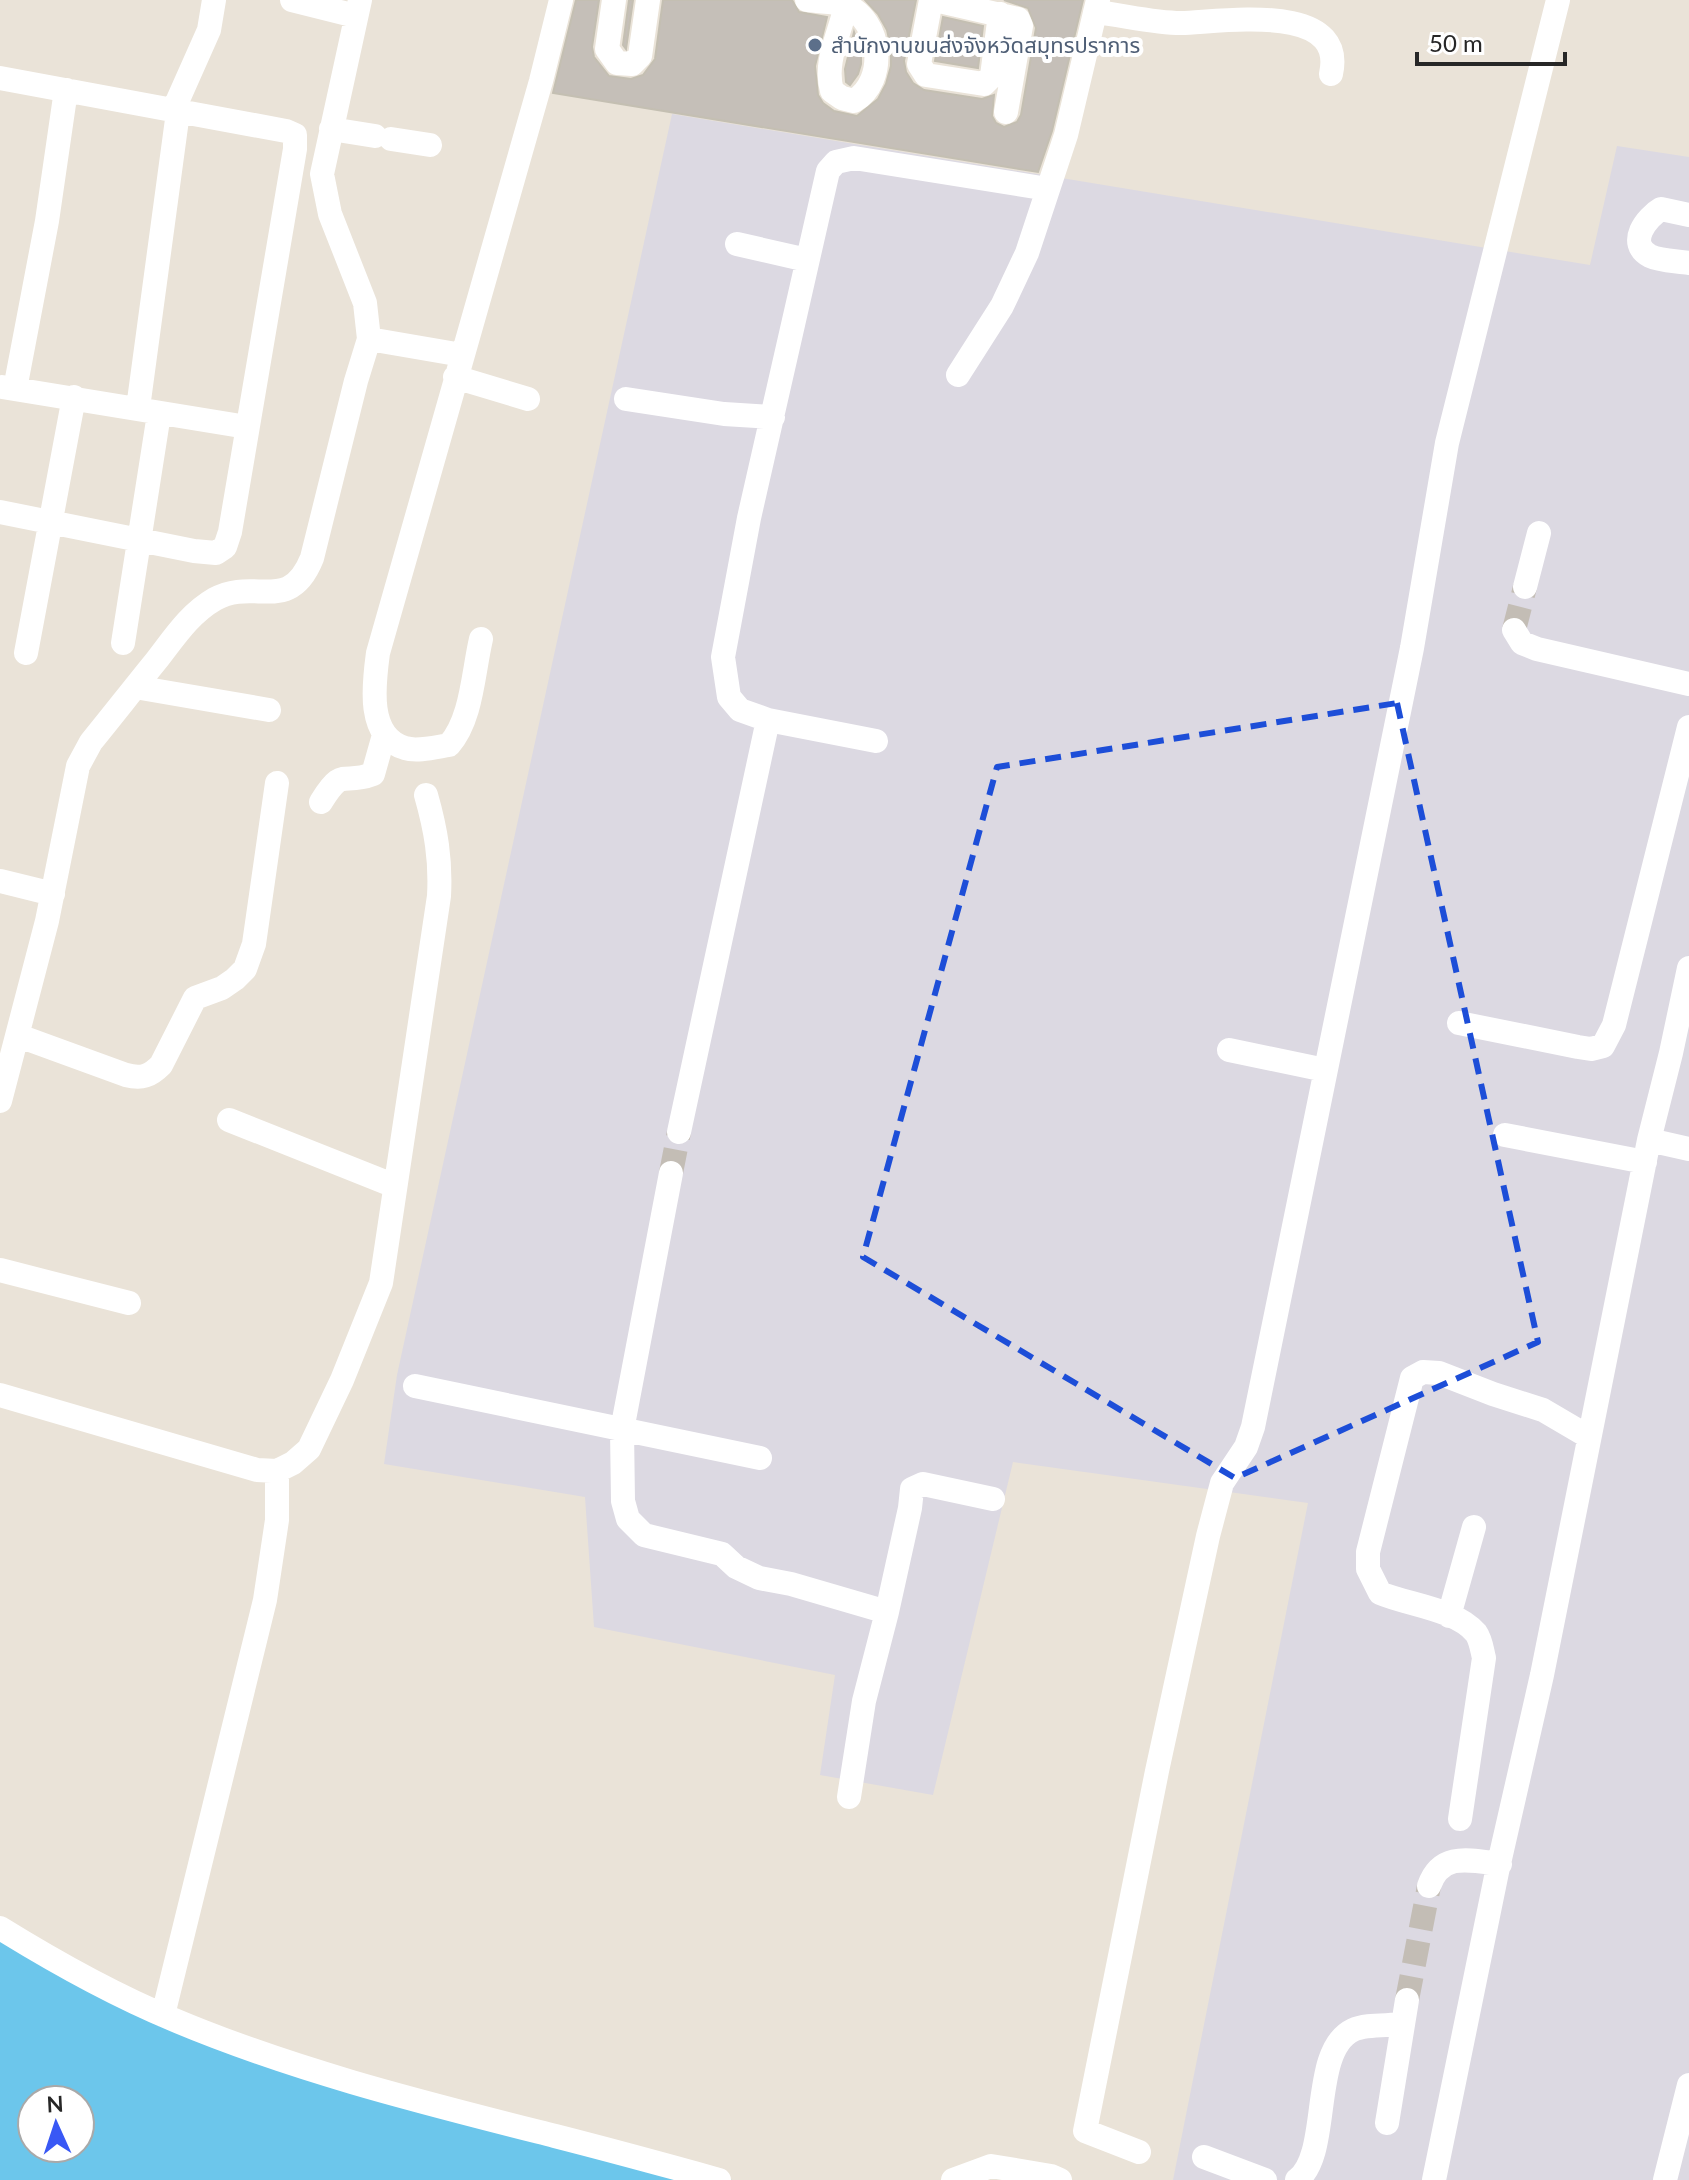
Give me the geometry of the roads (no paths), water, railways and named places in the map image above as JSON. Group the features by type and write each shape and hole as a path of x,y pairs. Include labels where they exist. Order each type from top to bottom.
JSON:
{"street":[{"path":"123,643 139,540 176,111 209,30 214,0"},
{"path":"0,1101 11,1047 53,894 78,766 91,742 197,609 228,592 275,592 294,586 304,577 312,558 369,339 365,303 330,214 322,174 358,8 292,0"},
{"path":"321,802 341,777 367,777 373,774 384,735 375,709 373,687 378,653 541,81 559,0"},
{"path":"614,0 607,49 617,63 632,64 640,56 648,0"},
{"path":"807,0 847,3"},
{"path":"1000,14 992,76 984,84 926,75 919,64 933,0 1000,14 1014,17 1021,26 1006,112"},
{"path":"1139,2152 1085,2131 1208,1536 1222,1483 1246,1447 1253,1427 1412,648 1447,443 1558,0"},
{"path":"958,375 1017,277 1066,135 1097,6 1180,23 1252,18 1310,27 1326,40 1333,62 1331,74"},
{"path":"0,78 295,135 286,211 225,547 216,553 0,512"},
{"path":"66,90 47,221 8,388 247,427"},
{"path":"331,129 430,145"},
{"path":"876,741 768,720 740,710 729,697 723,657 749,518 828,171 836,162 854,158 1048,189"},
{"path":"1689,215 1661,209 1648,217 1640,233 1641,246 1649,255 1689,263"},
{"path":"737,244 807,260"},
{"path":"369,339 459,366 528,399"},
{"path":"26,653 74,397"},
{"path":"626,399 724,414 773,417"},
{"path":"1525,587 1539,533"},
{"path":"1514,630 1522,643 1537,649 1689,684"},
{"path":"384,735 404,748 449,745 459,733 464,719 481,639"},
{"path":"135,687 269,710"},
{"path":"679,1132 768,720"},
{"path":"1459,1023 1578,1047 1591,1049 1603,1046 1614,1025 1689,727"},
{"path":"11,1047 140,1079 153,1073 161,1065 195,998 222,988 245,969 254,944 277,783"},
{"path":"0,1395 257,1470 277,1471 293,1463 309,1449 342,1380 381,1283 439,896 441,869 437,834 426,795"},
{"path":"0,881 53,894"},
{"path":"1434,2180 1542,1675 1647,1151 1689,968"},
{"path":"1229,1050 1325,1070"},
{"path":"229,1120 395,1186"},
{"path":"1505,1135 1647,1151 1689,1149"},
{"path":"671,1173 622,1430 623,1501 628,1519 644,1535 722,1554 736,1567 759,1578 791,1584 887,1612"},
{"path":"0,1270 129,1303"},
{"path":"1460,1819 1484,1658 1479,1639 1474,1630 1449,1616 1380,1593 1368,1569 1368,1552 1412,1378 1423,1372 1439,1373 1543,1410 1589,1437"},
{"path":"415,1386 760,1458"},
{"path":"163,2015 265,1600 277,1520 277,1471"},
{"path":"849,1797 864,1701 887,1612 912,1489 923,1484 993,1499"},
{"path":"1449,1616 1474,1527"},
{"path":"1429,1886 1434,1871 1447,1862 1469,1860 1500,1864"},
{"path":"0,1928 110,1991 276,2059 419,2102 719,2180"},
{"path":"1297,2180 1303,2176 1312,2156 1331,2057 1340,2040 1354,2029 1405,2012 1387,2123"},
{"path":"1665,2180 1689,2085"},
{"path":"1204,2157 1265,2180"},
{"path":"953,2180 991,2166 1060,2180"}],"water":[{"path":"0,1925 110,1991 492,2121 732,2180 0,2180"}],"tunnel":[{"path":"1514,630 1525,587"},
{"path":"671,1173 679,1132"},
{"path":"1407,2000 1429,1886"}],"place":[{"name":"สำนักงานขนส่งจังหวัดสมุทรปราการ","path":"815,45"}]}
